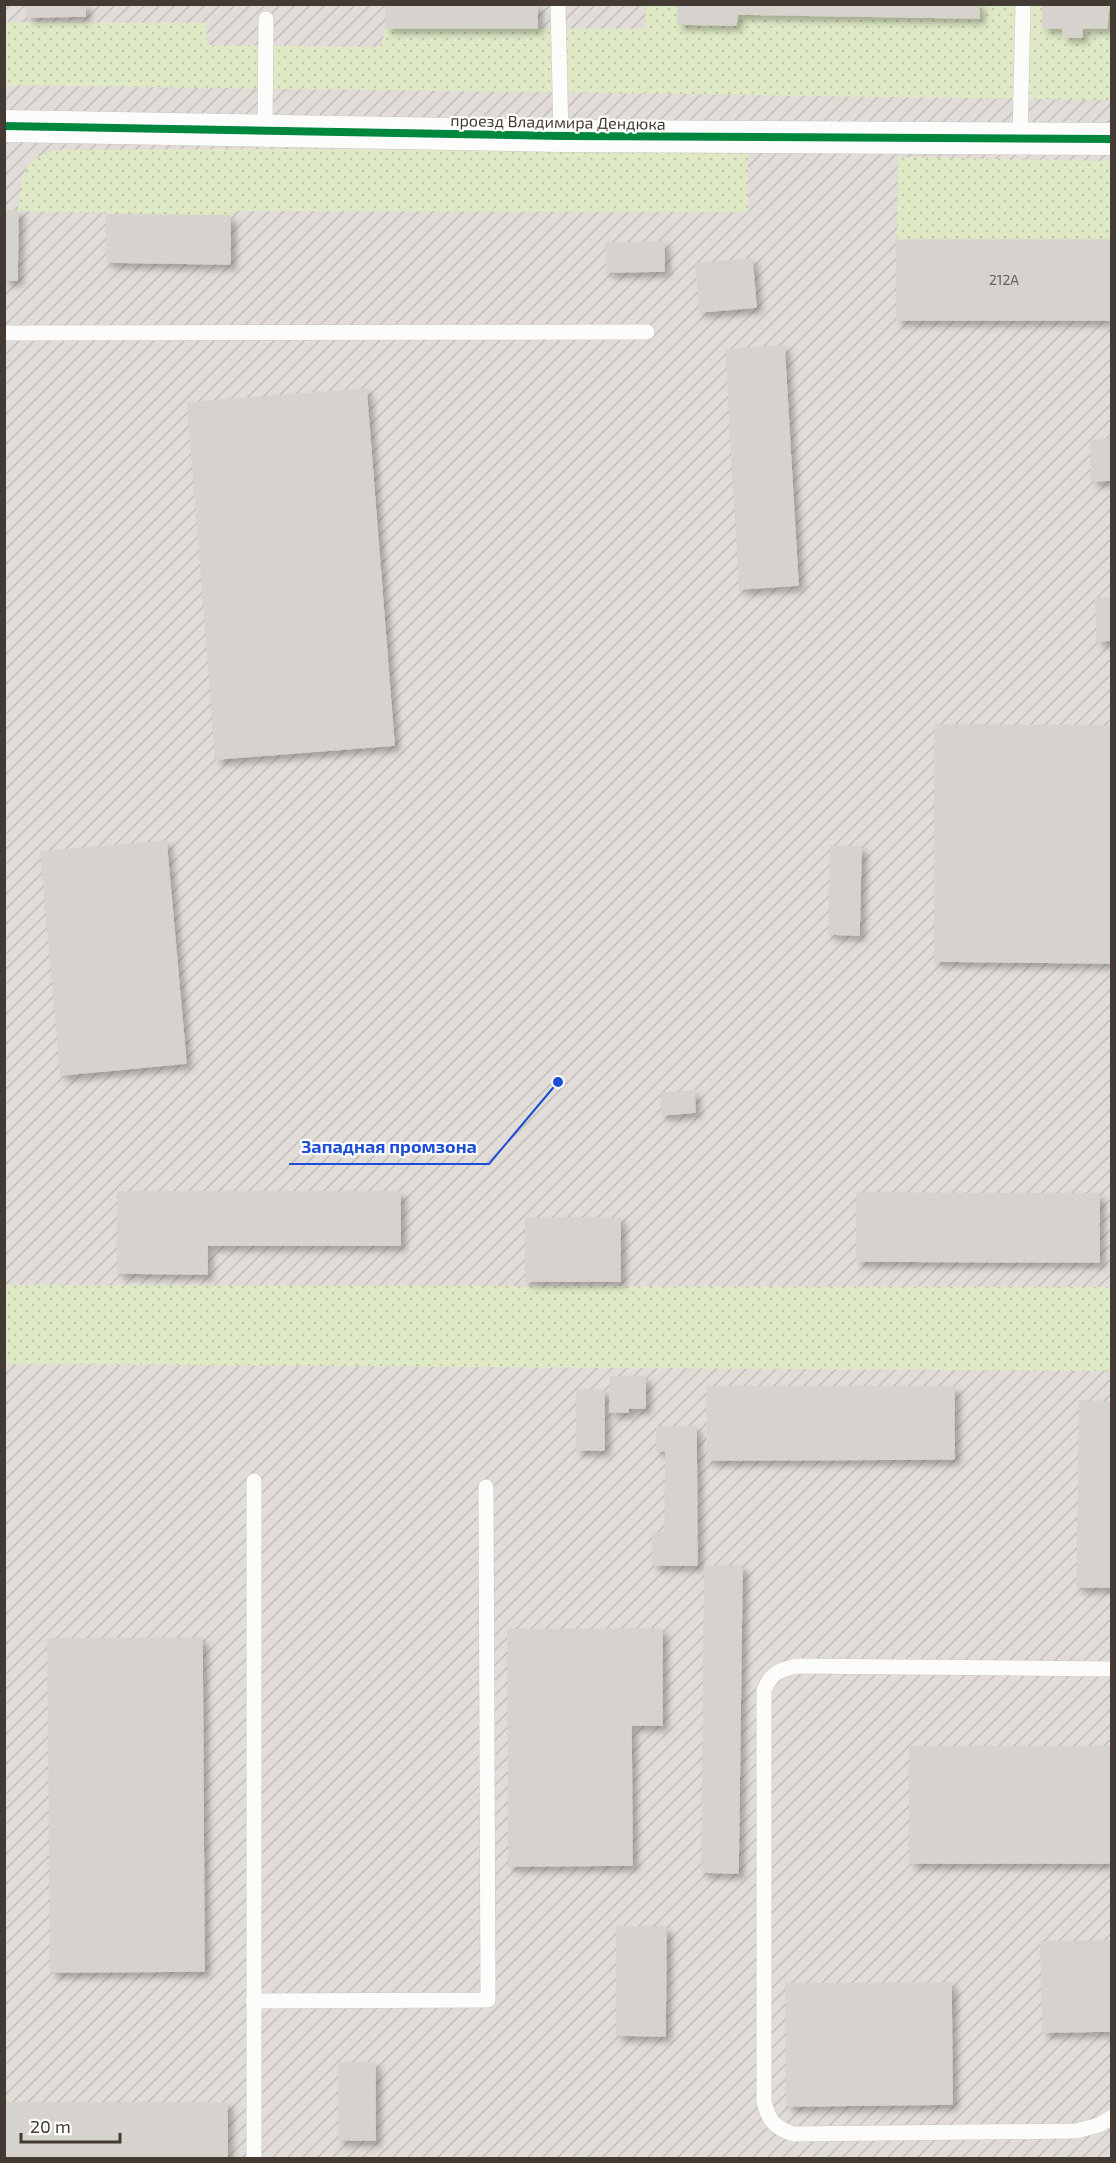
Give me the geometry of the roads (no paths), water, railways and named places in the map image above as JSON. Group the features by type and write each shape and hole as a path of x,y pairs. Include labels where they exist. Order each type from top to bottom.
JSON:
{"street":[{"name":"проезд Владимира Дендюка","path":"4,126 561,136 1112,139"}],"lane":[{"path":"558,4 561,136"},
{"path":"1020,138 1023,4"},
{"path":"265,131 266,19"},
{"path":"4,333 647,332"},
{"path":"254,1481 254,2158"},
{"path":"253,2001 488,2000 486,1487"},
{"path":"1112,1669 796,1666 779,1670 769,1679 764,1690 764,2102 768,2117 779,2128 793,2134 1076,2131 1098,2125 1112,2117"}],"place":[{"name":"Западная промзона","path":"558,1082"}]}
